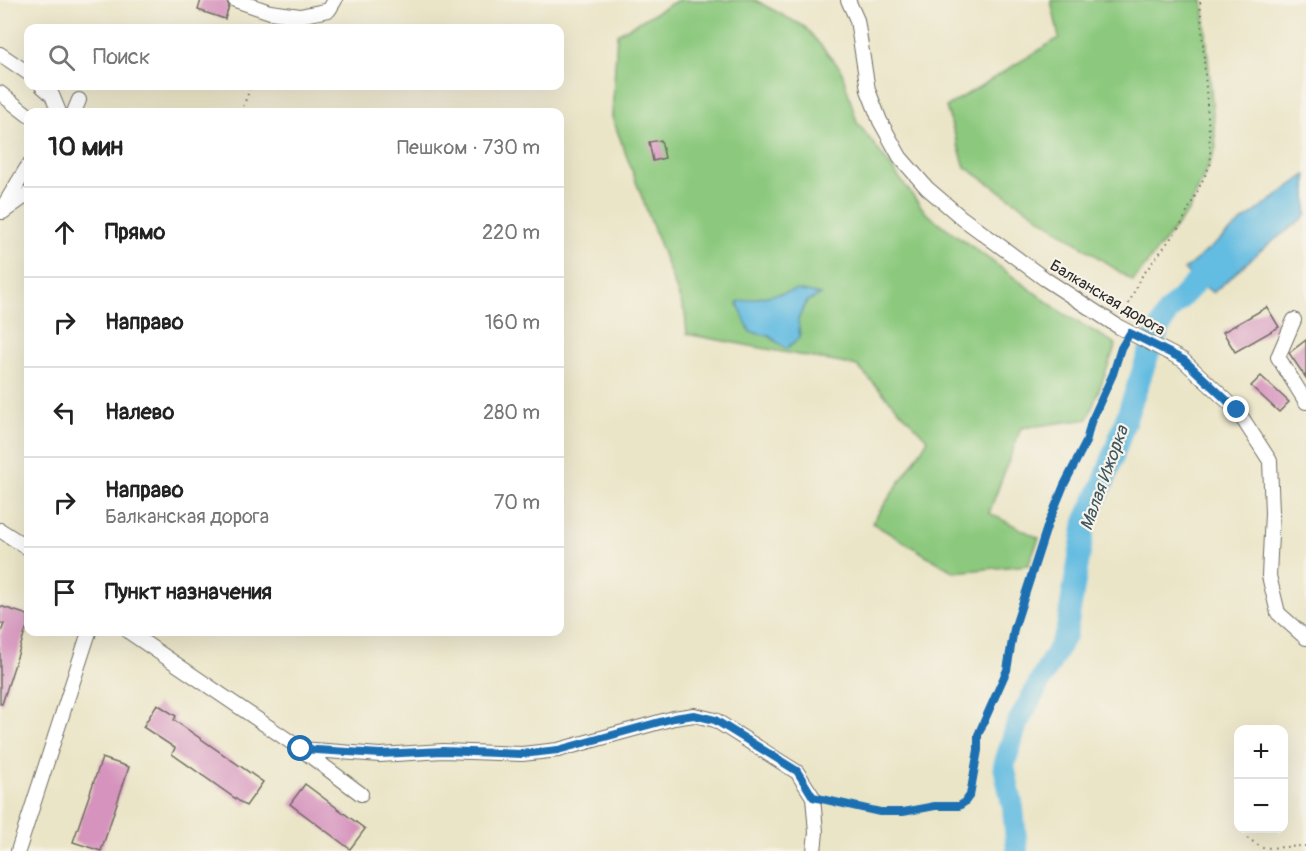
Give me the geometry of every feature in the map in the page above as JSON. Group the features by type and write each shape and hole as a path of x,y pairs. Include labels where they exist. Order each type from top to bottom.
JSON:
{"street":[{"path":"235,0 270,12 300,16 332,5"},
{"name":"Балканская дорога","path":"854,2 868,90 880,121 900,157 927,188 962,218 1045,279 1125,330 1184,360 1237,410 1270,461 1272,513 1269,576 1278,613 1306,638"},
{"path":"0,54 24,70"},
{"path":"46,90 52,95 57,108"},
{"path":"0,93 24,112"},
{"path":"0,213 24,173"},
{"path":"0,213 24,197"},
{"path":"1294,320 1278,357 1306,402"},
{"path":"0,530 24,545"},
{"path":"18,851 88,636"},
{"path":"135,636 301,749 361,794"},
{"path":"301,749 380,754 443,751 522,754 558,750 674,718 694,715 715,720 797,771 813,797 816,832 814,851"}],"path":[{"path":"813,797 880,812 903,812 935,806 959,806 970,795 978,750 978,735 1007,670 1014,629 1048,524 1064,485 1086,442 1091,422 1113,374 1139,280 1180,225 1210,163 1200,0"},
{"path":"243,108 249,90"},
{"path":"1246,838 1263,848 1306,846"}],"green space":[{"path":"678,0 755,0 805,27 841,69 857,122 926,213 1064,314 1116,344 1088,419 1021,428 989,513 1039,538 1028,565 954,572 872,523 928,440 857,366 687,334 685,313 612,117 617,34"},
{"path":"1051,0 1203,0 1216,148 1189,210 1133,281 965,167 946,107 1059,38"}],"water":[{"path":"1306,175 1306,216 1260,251 1213,293 1184,270 1240,223"},
{"path":"797,290 821,295 807,301 798,320 800,337 786,349 769,336 750,332 737,302"}],"building":[{"path":"201,0 226,0 229,6 225,19 198,10"},
{"path":"661,140 665,158 653,161 649,142"},
{"path":"1267,307 1279,327 1235,352 1223,332"},
{"path":"1306,340 1306,378 1289,353"},
{"path":"1261,376 1289,402 1279,412 1251,386"},
{"path":"0,606 24,614 24,635 2,704 0,704 0,635 4,624 0,623"},
{"path":"157,704 176,716 174,720 263,782 246,806 172,754 175,748 143,727"},
{"path":"102,758 129,767 101,851 73,842"},
{"path":"305,784 365,829 350,849 290,804"}],"waterway":[{"name":"Малая Ижорка","path":"1017,851 1013,808 1004,766 1017,724 1066,634 1085,522 1105,479 1152,344 1167,313 1200,278 1222,261"}],"route":[{"path":"301,749 380,754 443,751 522,754 558,750 674,718 694,715 715,720 797,771 813,797 880,812 903,812 935,806 959,806 970,795 975,773 978,735 1007,670 1014,629 1048,524 1064,485 1086,442 1091,422 1113,374 1121,348 1130,333 1184,360 1237,410"}]}
